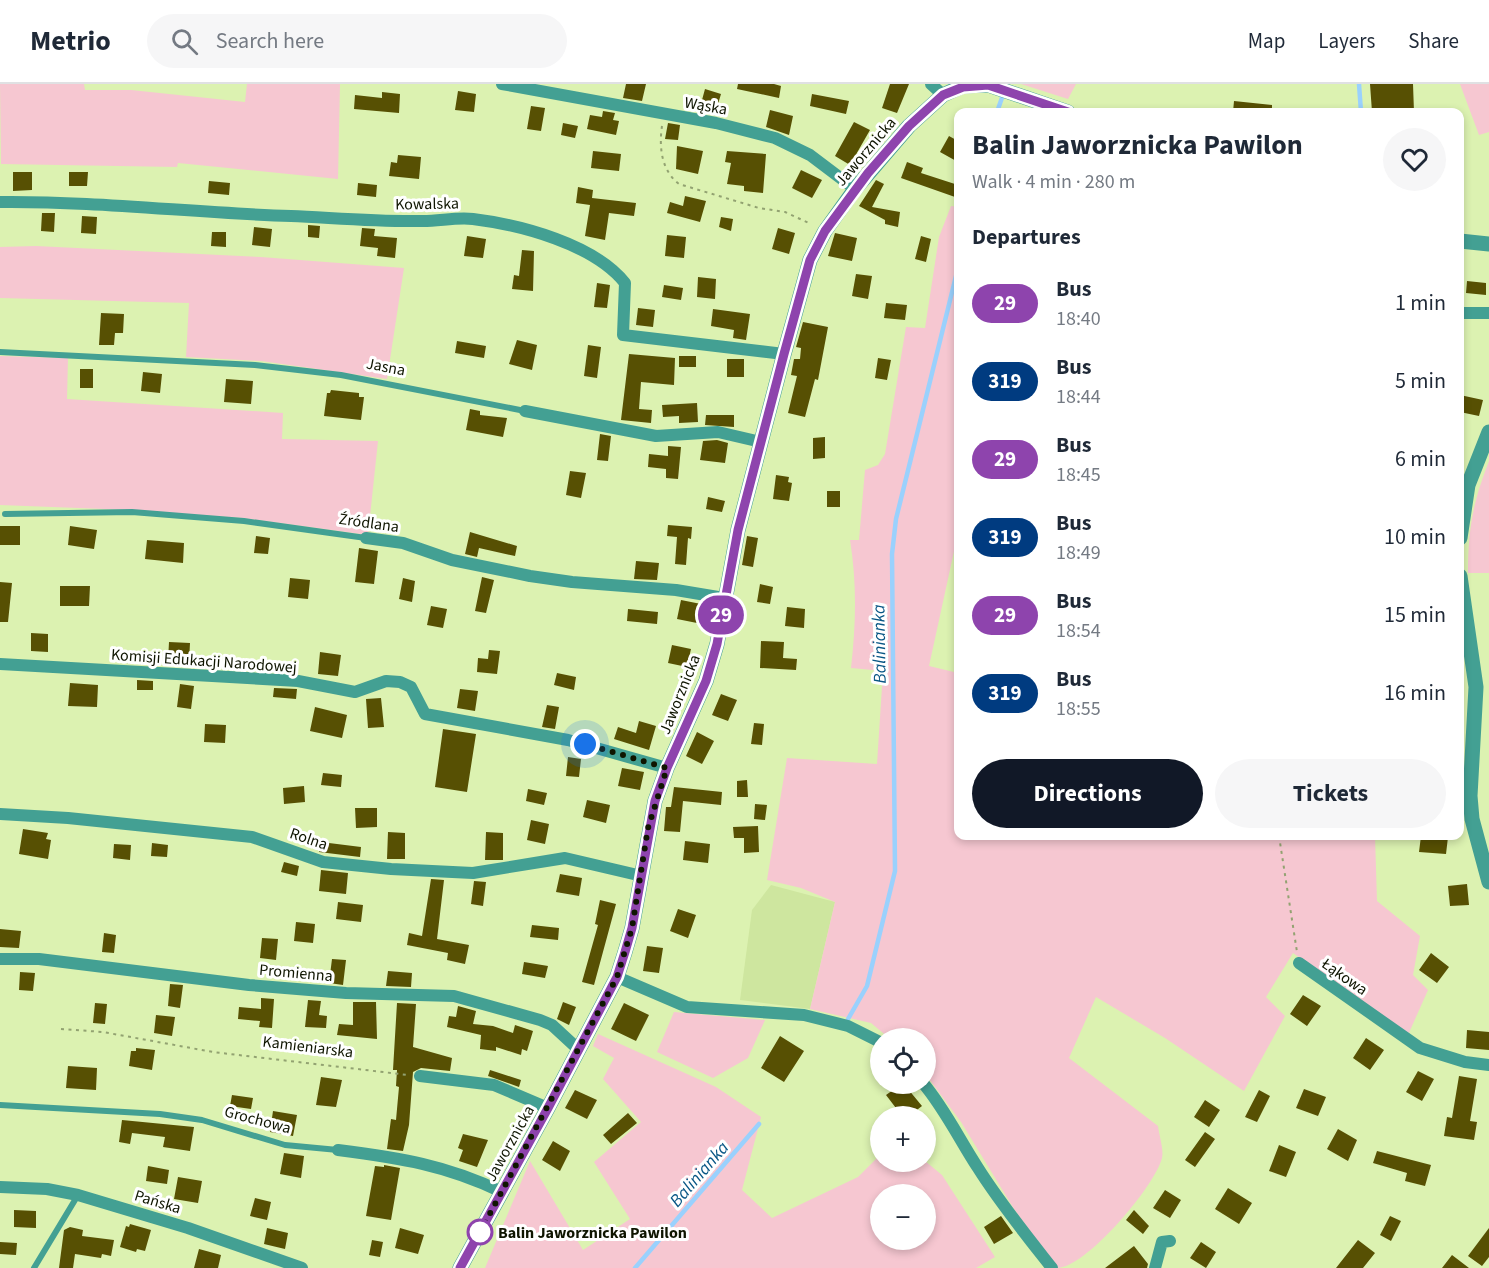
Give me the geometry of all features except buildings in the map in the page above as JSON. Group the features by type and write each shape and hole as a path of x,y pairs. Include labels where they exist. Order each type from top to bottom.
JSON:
{"street":[{"name":"Wąska","path":"502,84 716,123 776,138 810,155 855,189"},
{"path":"931,84 943,95"},
{"path":"963,85 988,85 1057,108"},
{"name":"Jaworznicka","path":"460,1268 617,977 632,928 648,828 667,768 706,681 717,644 738,530 810,260 825,231 855,189 909,126 943,95 963,85"},
{"name":"Kowalska","path":"0,202 72,201 245,215 423,221 471,218 502,224 559,240 614,269 625,283 623,335 784,354"},
{"path":"1464,241 1489,244"},
{"path":"1464,313 1489,313"},
{"name":"Jasna","path":"525,411 656,436 718,432 761,442"},
{"path":"1464,512 1468,485 1489,432"},
{"name":"Źródlana","path":"366,538 403,543 452,560 530,576 572,582 676,590 724,598"},
{"path":"1464,604 1476,687 1470,796 1472,819 1489,882"},
{"name":"Komisji Edukacji Narodowej","path":"0,664 298,681 355,693 386,681 400,682 411,687 425,714 568,740 667,768"},
{"name":"Rolna","path":"0,814 68,818 252,837 323,862 391,869 473,873 565,858 642,876"},
{"name":"Promienna","path":"0,959 39,959 249,985 346,993 454,996 552,1025 578,1049"},
{"name":"Łąkowa","path":"1299,963 1420,1048 1465,1062 1489,1065"},
{"path":"617,977 687,1007 804,1015 844,1025 870,1037"},
{"path":"420,1076 494,1085 548,1108"},
{"path":"932,1094 1008,1212 1052,1268"},
{"name":"Grochowa","path":"338,1150 413,1160 465,1174 502,1192"},
{"name":"Pańska","path":"0,1187 47,1189 78,1195 188,1228 302,1268"},
{"path":"1155,1268 1162,1242 1170,1241"}],"lane":[{"name":"Jasna","path":"0,352 255,365 341,375 525,411"},
{"name":"Źródlana","path":"5,514 132,512 244,521 366,538"},
{"name":"Grochowa","path":"0,1106 160,1114 202,1120 285,1145 338,1150"},
{"path":"34,1268 78,1195"}],"path":[{"path":"664,115 660,142 665,168 670,177 679,184 759,208 785,212 825,231"},
{"name":"Łąkowa","path":"1280,840 1299,963"},
{"name":"Kamieniarska","path":"61,1029 103,1032 213,1052 420,1076"}],"shaded area":[{"path":"0,84 84,84 85,90 131,90 245,102 247,84 340,84 338,179 178,163 177,167 1,164"},
{"path":"1021,84 1076,84 1068,99"},
{"path":"1460,84 1489,84 1489,132 1479,135"},
{"path":"951,206 954,206 954,551 929,666 954,672 954,840 1375,840 1377,901 1420,936 1413,975 1428,990 1408,1035 1293,953 1266,997 1285,1016 1244,1091 1165,1038 1096,997 1069,1058 1158,1126 1162,1158 1147,1187 1118,1224 1085,1255 1070,1264 1057,1268 1014,1209 961,1122 936,1088 936,1028 877,1028 871,1023 810,1009 835,902 801,888 767,880 787,758 877,764 883,671 851,668 855,604 850,540 859,540 865,470 878,465 885,454 906,327 925,328 939,237"},
{"path":"36,246 261,257 404,268 387,379 261,361 186,357 189,303 0,298 0,247"},
{"path":"0,356 68,358 67,399 283,413 282,439 378,441 368,535 242,518 131,510 0,505"},
{"path":"1489,461 1489,573 1468,573 1472,516"},
{"path":"771,885 835,902 810,1009 740,1000 752,910"},
{"path":"674,1012 765,1020 748,1058 713,1078 657,1052"},
{"path":"598,1034 716,1087 761,1117 742,1190 772,1218 858,1177 870,1165 870,1172 936,1172 936,1170 942,1175 995,1257 976,1268 485,1268 530,1161 583,1250 630,1219 594,1162 641,1122 603,1079 614,1058 593,1046"}],"waterway":[{"path":"1359,84 1361,108"},
{"name":"Balinianka","path":"998,108 1004,92"},
{"name":"Balinianka","path":"848,1019 867,986 895,871 892,554 896,519 954,284"},
{"name":"Balinianka","path":"635,1268 759,1124"}],"bus line":[{"name":"29","path":"460,1268 617,977 632,928 648,828 655,801 667,768 706,681 717,644 738,530 810,260 825,231 855,189 909,126 943,95 963,87 988,85 1057,108"}],"place":[{"name":"Balin Jaworznicka Pawilon","path":"480,1232"}],"route":[{"path":"480,1232 617,977 632,928 648,828 667,768 619,752 585,744"}]}
